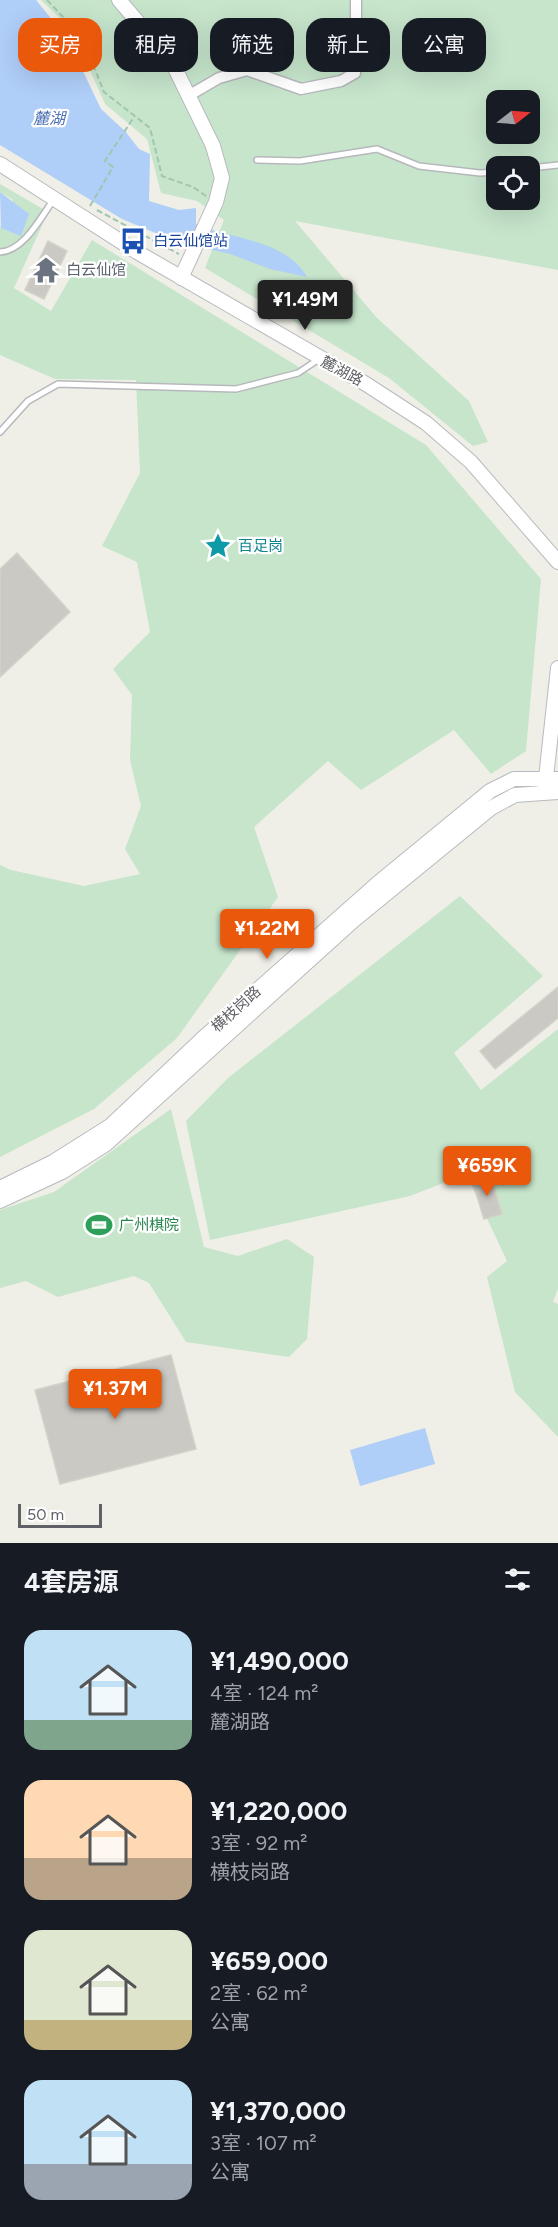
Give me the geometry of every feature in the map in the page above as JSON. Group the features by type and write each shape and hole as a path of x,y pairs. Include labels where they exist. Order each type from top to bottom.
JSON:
{"main road":[{"path":"119,0 172,62 213,146 222,178 216,202 181,278"},
{"name":"麓湖路","path":"0,164 181,278 403,407 453,445 471,462 558,562"},
{"path":"552,785 558,668"},
{"name":"横枝岗路","path":"0,1188 53,1162 110,1126 202,1039 378,883 490,791 514,779 552,785"},
{"name":"横枝岗路","path":"0,1201 62,1172 106,1144 354,920 491,808 514,795 552,785"}],"street":[{"path":"188,96 219,78 247,70 301,89 341,81 355,73 352,39 356,23 356,0"}],"lane":[{"path":"257,160 300,162 377,148 419,166 486,173"},
{"path":"540,167 558,165"},
{"path":"0,252 8,252 22,242 54,199"},
{"path":"0,432 28,401 58,384 236,389 298,373 319,359"}],"path":[{"path":"47,0 82,37 104,92 150,129 162,176 193,187 216,202"},
{"path":"135,116 105,161 113,166 90,206 192,256"}],"green space":[{"path":"41,0 558,0 558,270 295,221 377,318 469,401 488,442 473,446 389,378 205,268 224,220 197,201 161,193 147,139 105,104 91,72 102,72 102,18 60,18"},
{"path":"0,184 48,212 14,288 51,311 92,240 426,445 541,579 526,751 491,774 454,730 361,790 328,761 254,827 278,897 177,1038 94,1109 0,1157 0,865 11,870 84,886 140,874 125,849 141,806 130,760 132,695 113,669 150,632 137,562 102,546 140,473 136,380 55,379 0,355 0,225 1,228 13,200 0,192"},
{"path":"460,896 543,976 454,1053 481,1090 558,1029 558,1289 553,1302 558,1304 558,1437 515,1392 487,1277 507,1261 466,1174 410,1196 210,1240 186,1121 228,1078"},
{"name":"广州棋院","path":"171,1109 204,1247 238,1256 287,1239 314,1257 307,1339 289,1357 186,1342 149,1283 134,1276 58,1297 26,1281 0,1288 0,1210 54,1192"}],"water":[{"name":"麓湖","path":"0,0 36,0 51,18 18,18 18,72 83,72 101,109 125,131 139,149 150,154 149,201 179,210 196,208 196,224 272,248 297,264 307,277 270,269 230,254 177,242 122,219 0,145"},
{"path":"0,192 29,214 21,236 1,228"},
{"path":"425,1428 435,1464 360,1486 350,1450"}],"building":[{"name":"白云仙馆","path":"48,241 67,251 44,299 25,290"},
{"path":"17,553 70,612 0,677 0,569"},
{"path":"558,987 558,1018 495,1069 480,1051"},
{"path":"490,1174 502,1214 484,1219 472,1180"},
{"path":"171,1355 196,1449 60,1484 35,1390"}],"place":[{"name":"白云仙馆站","path":"133,241"},
{"name":"白云仙馆","path":"46,270"},
{"name":"百足岗","path":"218,546"},
{"name":"广州棋院","path":"99,1225"}]}
